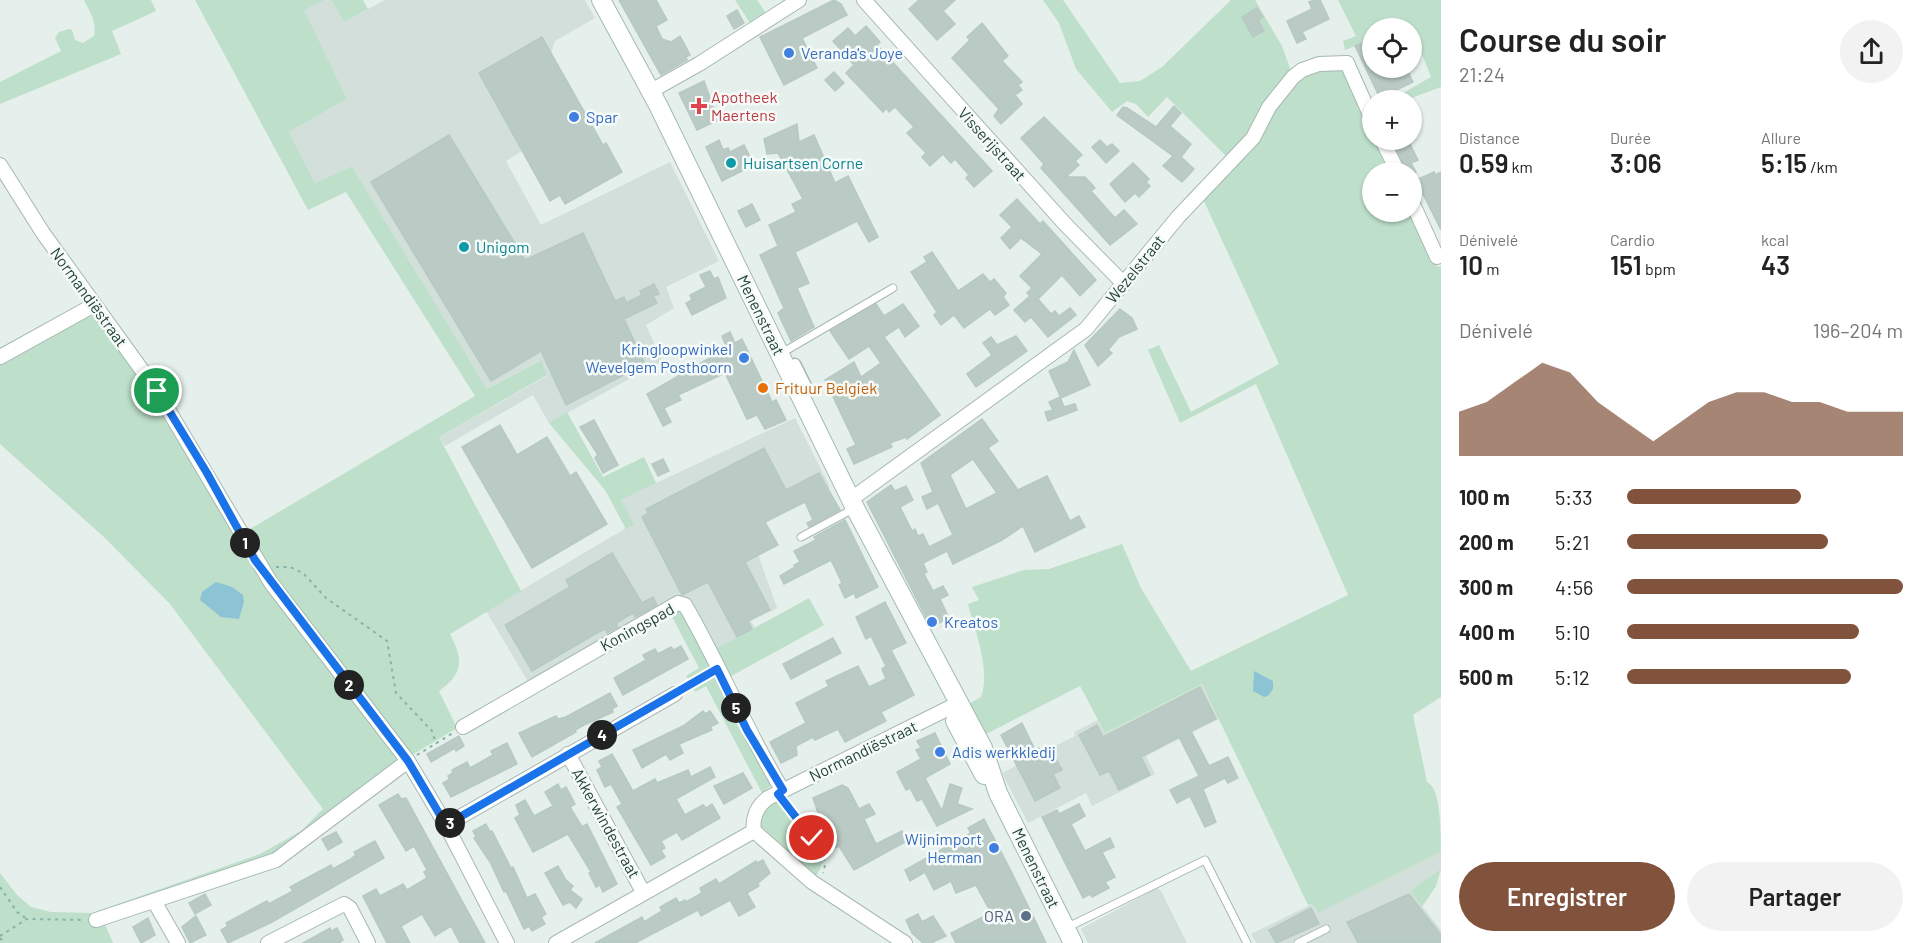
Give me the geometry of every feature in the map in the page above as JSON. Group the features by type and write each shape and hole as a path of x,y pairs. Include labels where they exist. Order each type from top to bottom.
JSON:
{"main road":[{"name":"Menenstraat","path":"601,0 651,91 788,359 852,504 919,631 954,706 983,748 998,793 1069,936"}],"street":[{"path":"651,91 699,64 799,0"},
{"name":"Visserijstraat","path":"864,0 1065,224 1124,284"},
{"name":"Wezelstraat","path":"852,504 1086,328 1178,217 1236,159 1253,138 1281,90 1302,70 1318,64 1347,63 1362,97"},
{"name":"Normandiëstraat","path":"0,165 43,233 157,391 263,572 408,761 446,825 507,943"},
{"path":"1421,222 1437,257"},
{"path":"0,357 94,305"},
{"name":"Koningspad","path":"463,727 672,604 685,605 747,730 781,792"},
{"name":"Akkerwindestraat","path":"446,825 675,694"},
{"name":"Normandiëstraat","path":"754,831 753,822 763,802 954,706"},
{"name":"Akkerwindestraat","path":"568,754 643,892"},
{"path":"96,920 276,860 408,761"},
{"path":"556,943 754,831 816,884 905,943"},
{"path":"154,901 178,943"},
{"path":"268,943 344,904 350,908 368,943"}],"lane":[{"path":"788,359 893,288"},
{"path":"801,537 852,504"},
{"path":"1069,936 1205,860 1247,943"},
{"path":"1298,943 1326,929"}],"path":[{"path":"263,572 276,567 290,567 303,573 326,598 387,641 396,693 432,731 436,744"},
{"path":"675,694 717,669"},
{"path":"408,761 463,727"},
{"path":"781,792 823,853 826,868 816,884"},
{"path":"0,887 17,912 27,920"},
{"path":"5,943 0,937 27,920 96,920"}],"shaded area":[{"path":"323,0 331,0 344,22 385,0 585,0 595,18 555,41 551,53 501,60 479,73 522,151 506,161 541,225 670,162 719,261 666,287 674,308 646,325 662,361 549,423 533,395 445,446 439,437 547,376 540,360 487,389 352,166 315,183 289,132 347,99 303,10"},
{"path":"795,418 830,487 744,531 759,557 777,608 751,621 755,628 712,651 682,597 530,685 486,611 633,524 620,500"},
{"path":"1202,684 1219,719 1146,756 1155,774 1092,806 1086,793 1028,823 1002,773 1075,736 1074,732 1098,720 1105,733"},
{"path":"1441,852 1441,869 1410,891 1441,930 1441,943 1256,943 1251,934 1312,904 1317,913"},
{"path":"1157,888 1161,891 1187,943 1088,943 1081,929"}],"green space":[{"path":"84,0 151,0 156,11 112,31 121,54 0,104 0,82 61,51 55,38 59,32 72,30 75,40 83,43 94,36 94,21"},
{"path":"195,0 324,0 304,10 347,99 289,132 315,183 352,166 487,389 541,360 547,375 439,437 521,591 450,634 458,651 459,666 453,679 439,691 457,728 412,755 269,573 245,532 475,396 346,192 308,210"},
{"path":"331,0 363,0 368,9 344,22"},
{"path":"735,0 757,0 766,13 750,23"},
{"path":"1043,0 1063,0 1120,83 1140,81 1162,67 1231,0 1255,0 1282,46 1291,71 1255,127 1227,157 1167,97 1148,117 1136,104 1127,101 1112,112 1076,69 1059,23"},
{"path":"1338,0 1441,0 1441,87 1422,94 1422,90 1408,90 1431,77 1422,54 1422,18 1362,18 1362,43 1345,50 1343,41 1356,36"},
{"path":"1342,66 1362,108 1362,150 1382,150 1388,162 1362,162 1362,222 1416,222 1437,267 1441,266 1441,697 1413,715 1427,782 1432,786 1438,802 1441,852 1318,913 1312,904 1308,905 1202,684 1105,733 1080,686 984,735 967,705 981,697 984,686 981,650 968,604 979,600 972,587 1024,570 1049,569 1122,544 1141,588 1191,671 1348,595 1256,384 1180,423 1148,350 1159,345 1191,412 1279,364 1203,199 1296,80 1313,72"},
{"path":"85,316 92,316 100,321 180,436 259,578 394,752 397,760 281,852 105,924 113,943 0,943 0,873 17,895 31,907 51,912 92,913 260,854 301,831 323,809 170,604 105,538 0,444 0,363"},
{"path":"567,412 603,477 644,457 656,483 621,500 634,524 626,529 605,490 549,423"},
{"path":"809,598 824,625 726,679 712,651"},
{"path":"681,608 713,668 690,681 686,676 699,668 669,611"},
{"path":"715,674 773,784 762,793 706,686 695,692 692,686"},
{"path":"780,800 819,849 823,862 816,877 758,829 766,807"},
{"path":"1441,869 1436,886 1422,907 1410,891"}],"water":[{"path":"216,582 232,587 243,595 244,602 239,619 221,617 200,600 202,592"},
{"path":"1254,671 1273,681 1273,689 1268,696 1264,697 1253,691"}],"building":[{"path":"619,0 656,0 667,20 656,26 662,39 671,42 680,36 690,55 686,57 687,60 661,75"},
{"name":"Veranda's Joye","path":"834,0 841,4 847,15 802,38 817,68 784,85 760,37"},
{"path":"919,0 955,0 943,11 955,24 937,40 909,9"},
{"path":"1320,0 1329,19 1302,32 1306,39 1297,43 1287,21 1312,9 1309,2"},
{"path":"1257,8 1263,17 1258,20 1264,31 1253,37 1242,17"},
{"path":"737,10 744,23 734,29 727,16"},
{"path":"982,23 1008,56 1002,61 1022,82 1018,85 1022,90 1015,95 1022,104 1001,124 994,116 999,109 952,58 970,40 967,37"},
{"path":"866,26 880,42 877,45 992,171 974,187 966,178 969,175 955,159 951,163 943,154 930,166 922,157 926,153 907,133 914,127 895,107 889,112 886,108 883,112 846,73 854,65 833,41 848,28 855,36"},
{"path":"542,37 603,145 606,143 622,172 565,204 560,195 550,201 479,73"},
{"path":"1362,43 1362,61 1355,46"},
{"path":"834,72 844,83 835,91 825,80"},
{"path":"1370,78 1411,78 1413,82 1396,90 1376,90"},
{"name":"Apotheek Maertens","path":"704,81 718,120 697,130 679,93"},
{"path":"1174,106 1181,113 1170,126 1191,144 1181,157 1194,169 1182,182 1163,166 1173,156 1117,115 1123,107 1127,108 1156,127"},
{"path":"1044,117 1082,155 1075,161 1079,165 1066,177 1085,177 1095,188 1091,191 1115,218 1124,210 1137,224 1110,245 1041,168 1044,164 1021,138"},
{"path":"797,124 799,142 814,135 835,183 848,176 878,237 869,242 857,221 795,252 809,283 797,288 814,327 791,341 778,313 784,308 760,255 778,246 769,225 796,212 792,204 803,199 778,153 767,154 764,139"},
{"name":"Unigom","path":"449,135 525,260 583,233 615,301 624,297 626,303 642,295 640,291 654,284 659,294 653,296 657,303 624,319 645,364 566,405 541,351 491,381 371,182"},
{"name":"Huisartsen Corne","path":"719,140 723,150 728,148 730,152 744,145 752,161 744,165 746,169 722,181 706,147"},
{"path":"1100,140 1107,147 1112,144 1119,151 1106,163 1092,147"},
{"path":"1397,150 1413,150 1418,160 1402,162"},
{"path":"1133,163 1149,179 1146,182 1150,186 1139,197 1135,193 1125,202 1110,184"},
{"path":"1434,172 1435,175 1441,172 1441,230 1422,192 1422,177"},
{"path":"1017,199 1040,224 1043,221 1096,280 1080,296 1062,275 1038,299 1051,314 1055,311 1059,316 1070,308 1076,315 1048,337 1031,317 1025,322 1014,310 1030,296 1027,293 1032,288 1020,276 1042,254 1021,238 1010,249 1001,238 1012,227 1000,215"},
{"path":"752,204 760,220 746,227 738,211"},
{"path":"932,252 958,291 983,274 990,282 994,279 1006,293 1003,297 1009,305 995,315 990,309 964,328 954,315 941,325 934,315 937,312 911,272 927,262 924,257"},
{"path":"710,271 714,279 718,277 726,298 692,315 686,303 692,300 690,295 706,287 700,275"},
{"path":"876,304 884,316 903,304 919,326 905,337 899,327 884,337 940,415 907,439 906,437 890,443 892,447 854,464 847,449 856,445 825,380 854,362 861,377 881,363 869,346 849,359 830,331"},
{"path":"1120,309 1132,318 1137,329 1119,337 1108,350 1112,353 1098,366 1085,345"},
{"path":"730,332 735,343 742,339 772,402 776,400 786,420 765,429 757,415 747,419 725,373 678,395 681,400 664,408 671,422 663,426 647,394 727,348 722,336"},
{"path":"1016,336 1027,351 976,387 967,374 992,355 983,343 991,337 997,345"},
{"path":"1074,350 1090,385 1061,398 1049,371 1068,362"},
{"path":"1060,397 1064,407 1075,404 1077,410 1048,421 1045,412 1053,410 1049,402"},
{"path":"982,419 998,441 988,448 1018,490 1047,476 1070,521 1079,516 1085,527 1035,552 1023,526 1002,540 953,564 947,551 923,563 927,572 924,574 933,591 943,586 948,595 940,599 949,618 931,627 867,502 891,485 895,491 906,486 913,500 900,507 912,531 915,529 918,536 923,534 929,547 953,535 938,503 927,509 922,497 933,492 921,463","holes":["973,459 997,493 966,509 950,475"]},
{"path":"594,420 618,465 603,473 595,458 598,455 580,427"},
{"path":"500,425 517,455 547,437 570,476 576,472 607,524 532,568 462,447"},
{"path":"764,448 786,490 819,473 840,510 809,527 807,523 813,520 805,502 765,522 778,545 745,562 770,610 748,621 752,629 737,637 708,582 682,595 642,517 648,513 646,509"},
{"path":"663,459 669,471 658,476 652,464"},
{"path":"845,520 878,587 856,598 854,593 845,598 839,585 842,583 831,560 784,584 780,576 800,562 794,551 816,540 814,537"},
{"path":"612,553 642,603 653,597 657,605 635,617 633,613 616,623 618,627 607,633 605,629 597,633 532,671 505,625 570,587 566,580"},
{"path":"885,602 906,643 891,650 914,695 881,712 886,721 845,742 838,729 815,740 813,737 796,746 797,755 781,763 770,742 806,723 796,703 829,686 826,681 858,666 869,687 886,679 882,669 886,666 871,636 866,639 856,617"},
{"path":"833,638 841,653 791,679 783,664"},
{"path":"681,646 688,659 623,695 614,678 646,660 643,655 655,649 658,654 671,647 674,650"},
{"path":"1200,687 1216,719 1191,731 1209,766 1228,757 1238,778 1228,783 1225,778 1203,789 1216,822 1205,827 1190,796 1177,803 1170,790 1199,776 1179,737 1141,757 1150,775 1119,790 1109,771 1100,775 1079,735 1097,725 1103,737"},
{"path":"610,693 617,706 612,709 613,712 575,730 576,732 532,757 519,733 556,716 558,719 566,717"},
{"path":"703,711 705,714 710,711 718,723 710,727 712,730 679,744 683,753 670,760 666,754 642,768 633,750 683,726"},
{"path":"1022,723 1035,750 1039,748 1044,760 1054,755 1062,770 1053,774 1060,788 1035,801 1001,735"},
{"path":"935,733 950,764 925,778 942,811 950,784 962,788 957,804 972,809 937,826 922,799 917,801 910,788 906,790 897,772 921,759 916,750 921,748 917,741"},
{"path":"459,736 464,746 456,751 455,748 431,762 427,754"},
{"path":"507,743 517,764 451,797 443,783 450,779 448,776 453,773 452,770 467,762 470,768 493,755 491,751"},
{"path":"612,754 633,791 655,779 657,783 688,770 691,777 710,767 715,777 676,799 685,815 703,805 706,808 712,804 720,818 682,840 677,832 661,841 665,848 661,850 665,857 651,865 617,807 622,804 611,784 605,787 597,770 602,767 599,761"},
{"path":"743,773 752,788 724,804 714,786"},
{"path":"558,784 561,790 566,787 575,804 570,807 582,827 587,824 617,884 603,892 600,885 596,887 589,873 591,872 568,834 533,852 515,818 520,815 516,805 525,800 534,816 553,806 545,792"},
{"path":"842,785 848,788 859,809 869,804 875,814 864,819 876,844 902,831 907,841 854,870 839,846 835,848 826,829 820,832 809,818 818,813 813,798"},
{"path":"398,794 401,799 406,798 485,943 460,943 451,926 435,936 422,914 401,926 410,943 387,943 363,896 376,889 380,896 403,884 407,890 427,878 424,872 427,870 414,846 406,851 379,805"},
{"path":"1079,804 1085,816 1071,824 1085,851 1110,838 1114,847 1102,852 1115,877 1105,882 1109,888 1092,897 1090,894 1083,898 1042,817 1057,810 1059,814"},
{"path":"984,819 1046,943 956,943 951,933 991,913 976,885 956,893 951,881 934,890 925,872 910,881 905,870 971,833 968,828"},
{"path":"486,824 511,868 513,867 527,898 535,894 546,914 541,917 545,924 532,931 529,926 524,929 506,891 504,892 490,862 474,838 476,837 473,831"},
{"path":"336,832 342,842 328,850 322,839"},
{"path":"375,841 384,858 272,922 228,943 221,930 228,926 226,923 267,901 269,904 293,891 290,887 331,865 333,869 356,855 354,852"},
{"path":"763,860 770,873 758,883 759,886 747,893 755,907 739,916 730,900 701,916 698,910 635,943 595,943 642,917 644,922 662,911 660,907 676,898 679,903 685,900 686,902 702,893 700,888 716,879 719,884 756,861 757,863"},
{"path":"558,866 566,880 573,886 570,890 582,899 576,908 570,902 563,905 545,873"},
{"path":"205,894 211,905 195,914 189,903"},
{"path":"1409,894 1441,935 1441,943 1358,943 1347,922"},
{"path":"1311,908 1319,924 1276,943 1269,930"},
{"path":"918,914 922,922 933,916 946,936 931,943 923,943 912,933 906,920"},
{"path":"196,916 206,935 190,943 182,927"},
{"path":"148,918 155,935 141,943 133,927"},
{"path":"330,928 331,931 337,928 343,940 339,943 303,943"}],"place":[{"name":"Veranda's Joye","path":"789,53"},
{"name":"Apotheek Maertens","path":"699,106"},
{"name":"Spar","path":"574,117"},
{"name":"Huisartsen Corne","path":"731,163"},
{"name":"Unigom","path":"464,247"},
{"name":"Kringloopwinkel Wevelgem Posthoorn","path":"744,358"},
{"name":"Frituur Belgiek","path":"763,388"},
{"name":"Kreatos","path":"932,622"},
{"name":"Adis werkkledij","path":"940,752"},
{"name":"Wijnimport Herman","path":"994,848"},
{"name":"ORA","path":"1026,916"}],"route":[{"path":"157,391 207,473 255,560 408,761 446,825 717,669 747,730 783,790 778,794 812,838"}]}
